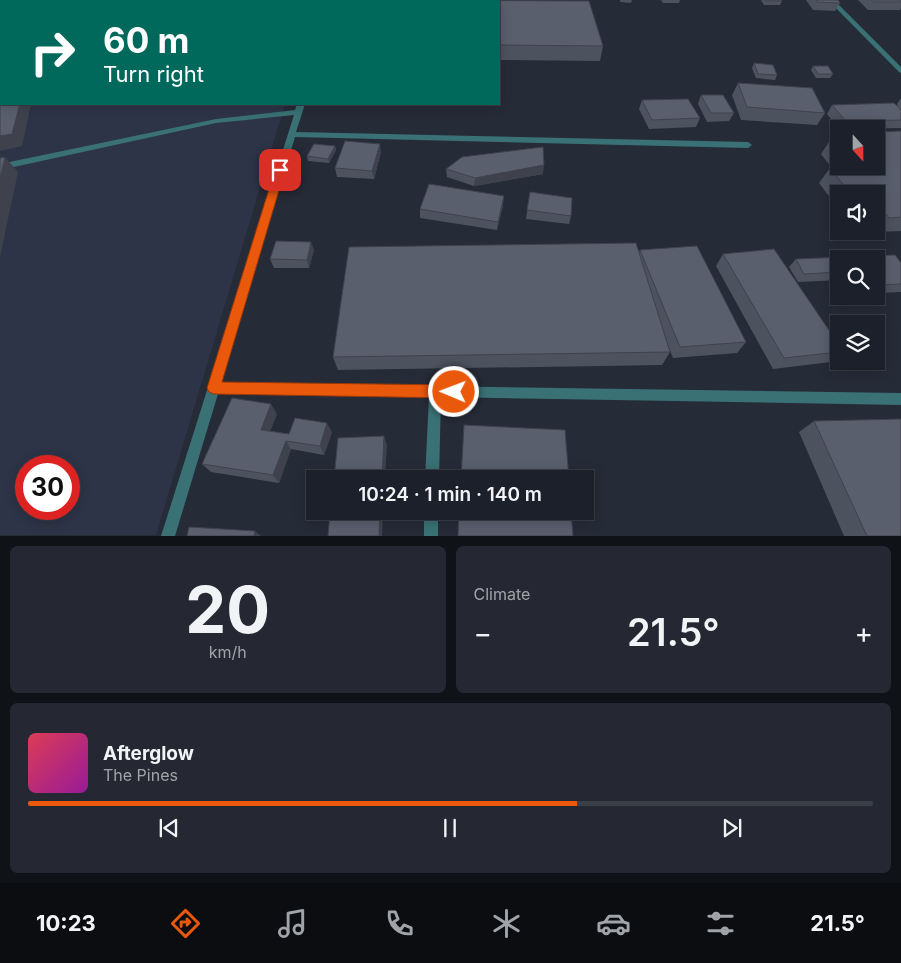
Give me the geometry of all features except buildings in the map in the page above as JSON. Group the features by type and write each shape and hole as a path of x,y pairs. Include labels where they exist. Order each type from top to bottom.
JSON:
{"street":[{"path":"831,0 901,71"},
{"path":"0,167 216,121 299,108 168,536"},
{"path":"291,134 748,145"},
{"path":"214,388 901,398"},
{"path":"432,470 434,391"},
{"path":"430,536 431,520"}],"shaded area":[{"path":"0,105 285,105 156,535 0,535"}],"route":[{"path":"280,170 214,388 454,392"}]}
